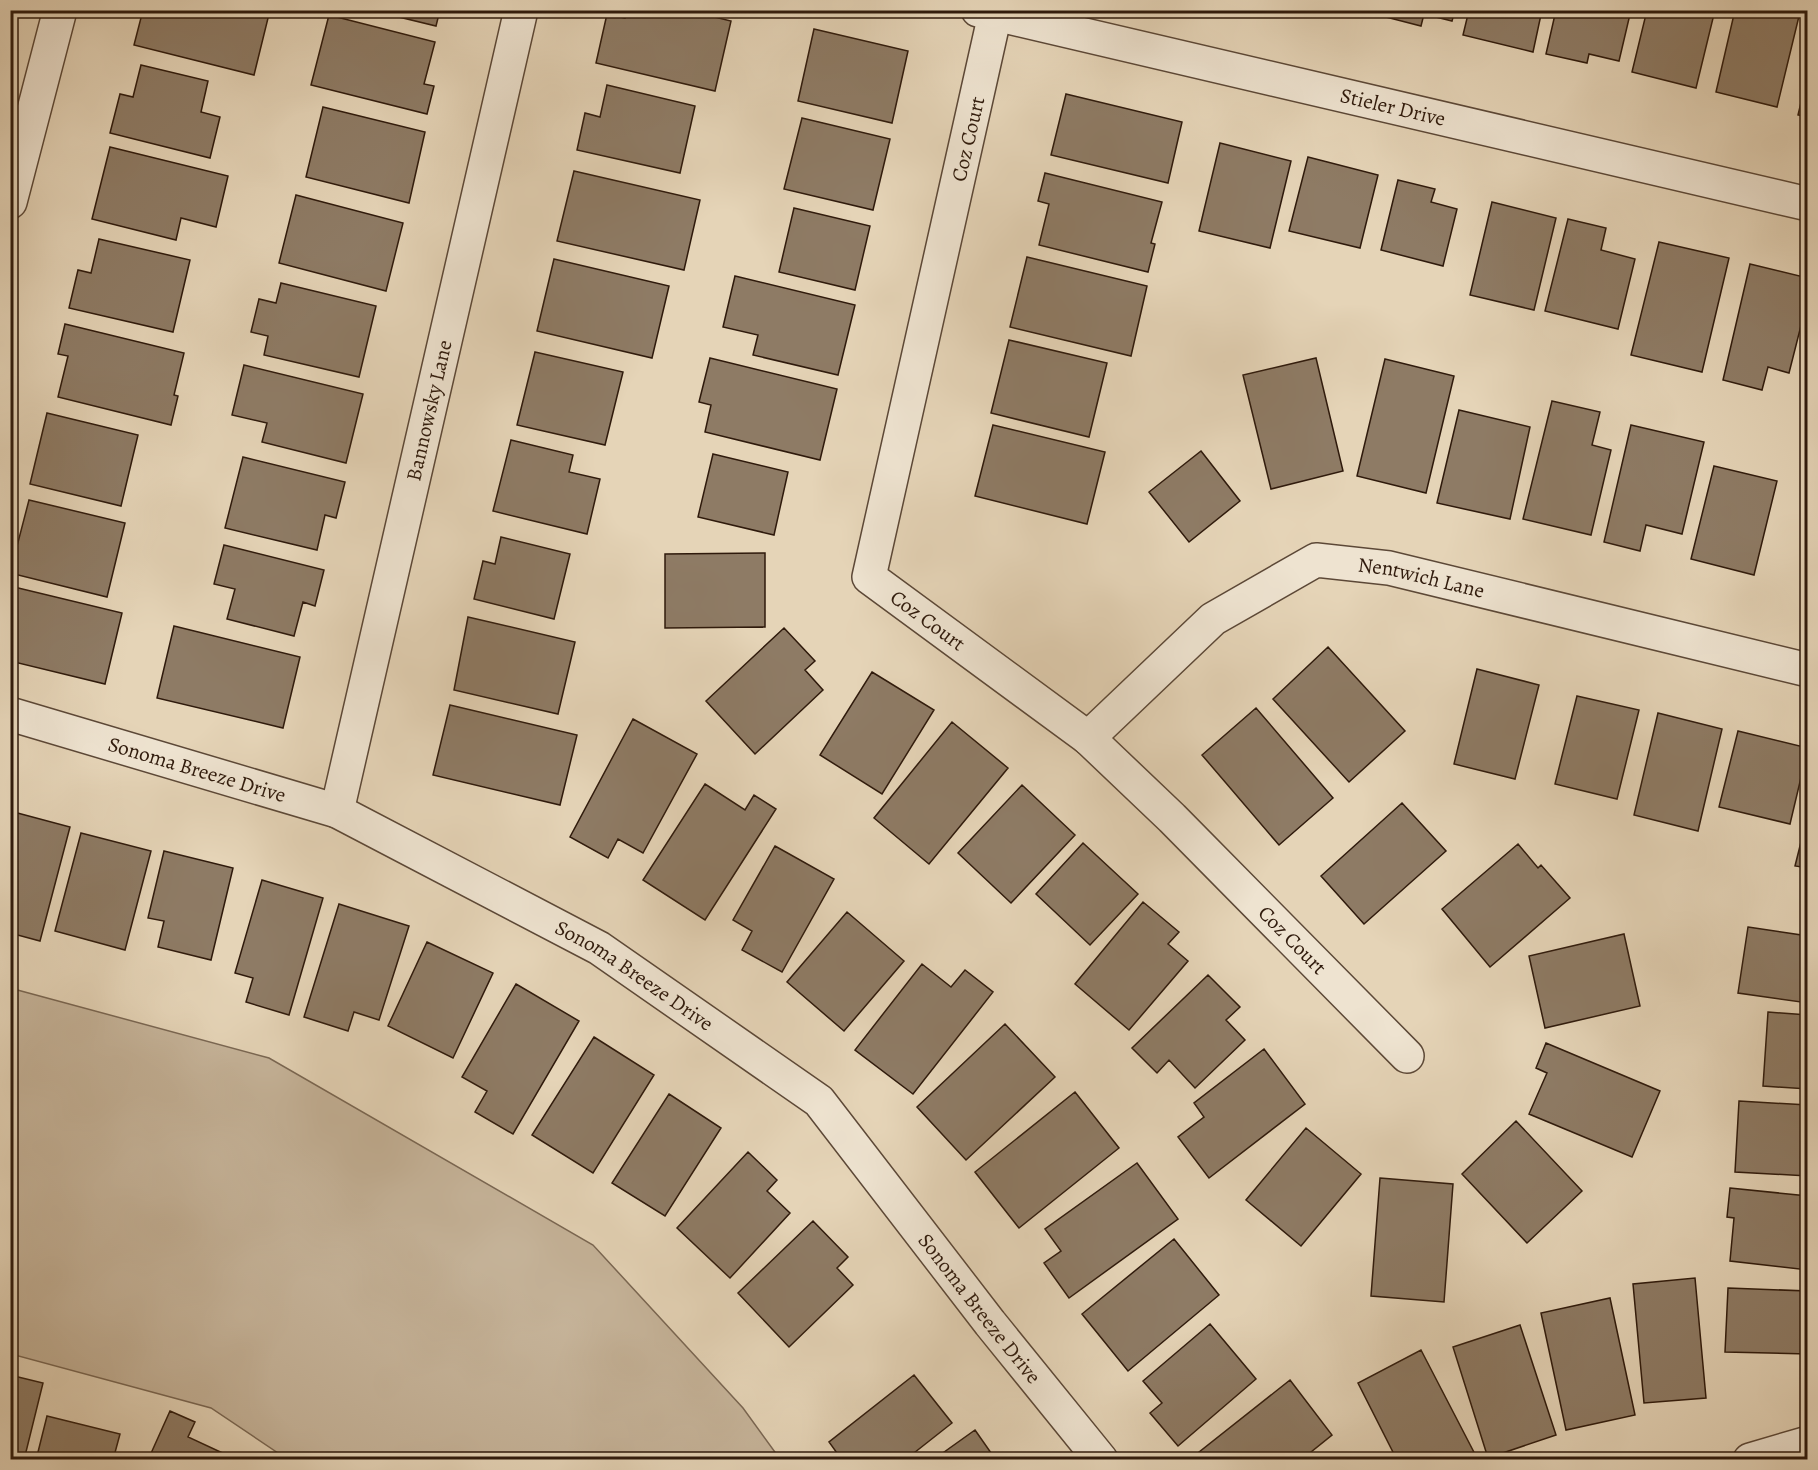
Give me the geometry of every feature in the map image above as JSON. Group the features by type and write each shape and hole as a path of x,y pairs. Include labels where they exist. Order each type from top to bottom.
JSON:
{"street":[{"path":"10,202 60,10"},
{"name":"Bannowsky Lane","path":"338,811 521,10"},
{"name":"Stieler Drive","path":"987,12 1808,204"},
{"name":"Coz Court","path":"987,12 869,577 1088,738 1172,818 1407,1056"},
{"name":"Nentwich Lane","path":"1088,738 1213,619 1316,560 1389,568 1808,670"},
{"name":"Sonoma Breeze Drive","path":"10,714 338,811 599,948 819,1101 990,1323 1101,1460"},
{"path":"1750,1460 1808,1443"}],"shaded area":[{"path":"10,988 269,1058 593,1245 743,1408 780,1459 287,1459 211,1408 11,1354"}],"building":[{"path":"143,10 270,10 254,75 134,45"},
{"path":"370,10 440,10 436,26"},
{"path":"627,10 686,10 731,21 715,91 596,63 607,14 625,18"},
{"path":"1379,10 1455,10 1452,21 1424,14 1421,26 1378,15"},
{"path":"1469,10 1542,10 1533,52 1463,35"},
{"path":"1556,10 1631,10 1619,61 1589,54 1587,63 1546,54"},
{"path":"1647,10 1681,12 1681,10 1715,10 1696,88 1632,72"},
{"path":"1735,10 1800,12 1777,107 1716,92"},
{"path":"329,15 435,42 424,84 434,86 427,114 311,85"},
{"path":"814,29 908,51 892,123 798,101"},
{"path":"141,65 208,81 201,112 220,117 210,158 110,133 120,94 133,97"},
{"path":"1808,74 1808,117 1798,115"},
{"path":"607,85 695,106 680,173 577,150 585,113 600,117"},
{"path":"1066,94 1182,122 1168,183 1051,155"},
{"path":"323,107 425,132 409,203 306,177"},
{"path":"802,118 890,139 873,210 784,189"},
{"path":"1220,143 1291,161 1270,248 1199,231"},
{"path":"110,147 228,176 216,227 181,218 176,240 92,219"},
{"path":"1308,157 1378,175 1360,248 1289,231"},
{"path":"574,171 700,200 684,270 557,241"},
{"path":"1045,173 1162,202 1151,243 1155,244 1148,272 1039,245 1049,204 1038,201"},
{"path":"1398,180 1435,189 1431,202 1457,209 1443,266 1381,250"},
{"path":"296,195 403,223 386,291 279,263"},
{"path":"1492,202 1556,218 1534,310 1470,295"},
{"path":"794,208 870,226 855,290 779,272"},
{"path":"1568,219 1606,228 1601,250 1635,259 1618,329 1545,311"},
{"path":"99,239 190,260 173,332 69,308 78,270 91,273"},
{"path":"1659,242 1729,258 1702,372 1631,355"},
{"path":"1027,257 1147,286 1131,356 1010,327"},
{"path":"554,259 669,286 652,358 537,331"},
{"path":"1750,264 1808,278 1808,298 1789,373 1768,367 1762,390 1723,380"},
{"path":"735,276 855,305 838,375 753,355 758,335 723,327"},
{"path":"281,283 376,306 359,377 264,355 268,336 251,332 259,299 276,303"},
{"path":"65,324 184,353 174,395 178,396 171,425 58,397 68,356 58,354"},
{"path":"1009,340 1107,363 1089,437 991,413"},
{"path":"535,352 623,372 605,445 517,425"},
{"path":"710,358 837,389 820,460 705,432 711,405 699,402"},
{"path":"1316,358 1343,471 1271,489 1243,375"},
{"path":"1385,359 1454,376 1426,493 1357,476"},
{"path":"244,365 363,394 346,463 262,442 267,423 232,415"},
{"path":"1552,401 1600,412 1592,445 1611,450 1591,535 1523,519"},
{"path":"1459,410 1530,427 1510,519 1437,503"},
{"path":"47,413 138,435 121,506 30,484"},
{"path":"993,425 1105,452 1087,524 975,496"},
{"path":"1631,425 1704,442 1682,534 1646,525 1640,551 1604,542"},
{"path":"511,440 573,455 569,472 600,479 587,534 493,511"},
{"path":"1201,451 1240,501 1189,542 1149,492"},
{"path":"713,454 788,472 774,535 698,517"},
{"path":"243,457 345,482 336,518 325,515 317,550 225,528"},
{"path":"1714,466 1777,481 1754,575 1691,559"},
{"path":"29,500 125,523 107,597 10,573"},
{"path":"501,537 570,554 554,619 474,599 483,561 495,564"},
{"path":"224,545 324,570 315,606 303,602 294,636 227,619 235,589 214,584"},
{"path":"765,553 765,627 665,628 665,554"},
{"path":"10,586 122,613 105,684 10,661"},
{"path":"468,617 575,642 558,714 454,690"},
{"path":"174,626 300,657 283,728 157,698"},
{"path":"784,628 815,661 805,670 823,690 755,754 706,701"},
{"path":"1328,647 1405,731 1349,782 1273,699"},
{"path":"1477,669 1539,685 1515,779 1454,764"},
{"path":"872,672 934,710 882,794 820,755"},
{"path":"1577,696 1639,710 1617,799 1555,784"},
{"path":"450,705 577,735 560,805 433,775"},
{"path":"1256,708 1333,798 1279,845 1202,755"},
{"path":"1658,713 1722,729 1698,831 1634,815"},
{"path":"633,719 697,754 643,853 618,839 608,858 570,837"},
{"path":"952,722 1008,768 929,864 874,818"},
{"path":"1738,731 1808,748 1790,824 1719,807"},
{"path":"705,784 745,810 754,795 776,809 705,920 643,880"},
{"path":"1022,785 1075,835 1011,903 958,853"},
{"path":"1402,803 1446,851 1364,924 1321,876"},
{"path":"10,811 70,827 40,941 10,933"},
{"path":"1808,814 1808,868 1795,866"},
{"path":"81,833 151,851 125,950 55,931"},
{"path":"1083,843 1138,894 1090,945 1036,894"},
{"path":"1518,844 1538,868 1541,865 1570,898 1490,967 1442,909"},
{"path":"775,846 834,879 782,972 742,950 752,931 733,920"},
{"path":"164,851 233,868 211,960 158,947 164,921 148,918"},
{"path":"262,880 323,898 289,1015 246,1002 253,978 235,973"},
{"path":"1143,902 1179,932 1168,944 1188,961 1129,1030 1075,984"},
{"path":"339,904 409,926 379,1020 354,1012 348,1031 304,1017"},
{"path":"847,912 904,961 844,1031 787,982"},
{"path":"1748,927 1808,936 1808,1003 1738,993"},
{"path":"1624,934 1640,1006 1545,1028 1529,956"},
{"path":"427,942 493,973 453,1058 388,1026"},
{"path":"922,964 951,987 965,970 993,992 913,1094 855,1050"},
{"path":"1208,975 1240,1007 1226,1020 1245,1040 1195,1088 1169,1060 1157,1073 1132,1048"},
{"path":"516,984 579,1021 513,1134 475,1112 487,1091 462,1077"},
{"path":"1768,1012 1808,1015 1808,1089 1763,1086"},
{"path":"1005,1024 1055,1077 966,1160 917,1107"},
{"path":"594,1037 654,1075 593,1173 532,1135"},
{"path":"1546,1043 1660,1091 1632,1157 1529,1114 1547,1073 1536,1068"},
{"path":"1264,1049 1305,1104 1209,1178 1178,1137 1204,1117 1194,1103"},
{"path":"1075,1092 1119,1148 1019,1228 975,1172"},
{"path":"669,1094 721,1128 665,1216 612,1183"},
{"path":"1739,1101 1808,1105 1808,1176 1735,1172"},
{"path":"1516,1121 1582,1191 1527,1243 1462,1174"},
{"path":"1306,1128 1361,1174 1301,1246 1246,1200"},
{"path":"748,1152 777,1180 767,1191 790,1213 730,1278 677,1228"},
{"path":"1137,1163 1178,1219 1069,1298 1044,1263 1061,1251 1045,1229"},
{"path":"1380,1178 1453,1184 1444,1302 1371,1296"},
{"path":"1730,1188 1808,1196 1808,1270 1730,1261 1734,1218 1727,1217"},
{"path":"813,1221 848,1257 837,1268 853,1285 789,1347 738,1293"},
{"path":"1174,1239 1219,1295 1128,1371 1082,1314"},
{"path":"1695,1278 1706,1398 1644,1403 1633,1284"},
{"path":"1728,1288 1808,1291 1808,1354 1725,1352"},
{"path":"1610,1298 1635,1415 1566,1430 1541,1313"},
{"path":"1210,1324 1256,1379 1178,1446 1150,1413 1162,1403 1143,1381"},
{"path":"1520,1325 1556,1435 1488,1458 1453,1347"},
{"path":"1421,1350 1478,1460 1397,1460 1358,1383"},
{"path":"10,1375 43,1383 24,1460 10,1460"},
{"path":"914,1375 952,1423 905,1460 842,1460 829,1442"},
{"path":"1290,1380 1332,1435 1301,1460 1189,1460"},
{"path":"170,1411 195,1422 188,1437 229,1456 228,1460 148,1460"},
{"path":"47,1416 120,1434 113,1460 36,1460"},
{"path":"975,1430 996,1460 933,1460"}]}
